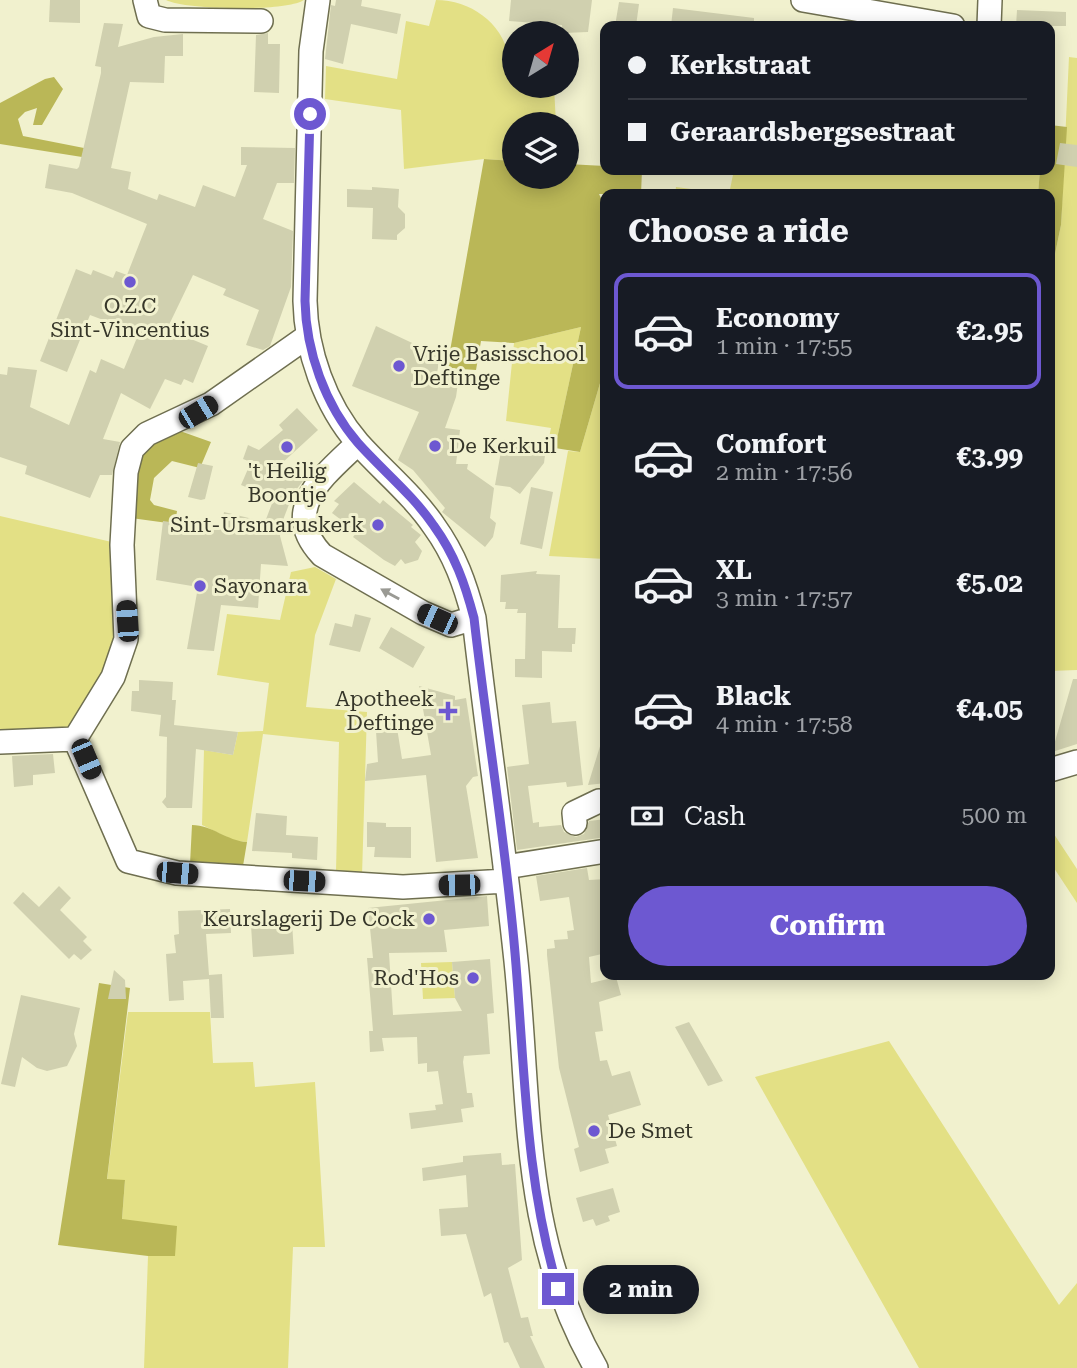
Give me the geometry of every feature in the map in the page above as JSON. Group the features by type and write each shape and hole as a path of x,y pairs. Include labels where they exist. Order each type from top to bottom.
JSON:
{"street":[{"path":"145,0 149,16 165,20 261,21"},
{"path":"318,0 311,51 305,301 308,336 323,385 340,419 358,443 421,509 461,571 474,618 505,874 536,1205 558,1289 596,1368"},
{"path":"803,0 924,21"},
{"path":"989,21 990,0"},
{"path":"75,739 116,670 127,639 122,545 125,480 132,449 147,434 211,404 308,336"},
{"path":"358,443 309,495 303,518 306,535 311,544 322,555 423,613 451,625 474,618"},
{"path":"0,742 75,739"},
{"path":"75,739 128,861 177,873 403,887 505,874 577,841 600,849"},
{"path":"1055,769 1077,762"},
{"path":"577,841 574,813 599,801"}],"shaded area":[{"path":"166,0 304,0 294,4 257,8 213,8"},
{"path":"436,0 461,4 483,15 502,39 502,98 555,98 555,112 502,112 502,160 484,159 404,169 401,110 325,99 326,66 397,79 406,21 429,26"},
{"path":"1069,57 1077,58 1077,670 1055,671 1055,254 1061,225"},
{"path":"54,77 63,89 42,125 33,125 37,108 25,112 18,119 23,136 84,148 82,157 0,144 0,103 45,79"},
{"path":"1055,126 1067,127 1061,225 1055,254 1055,189 1038,189 1040,175 1055,175"},
{"path":"484,159 502,160 502,189 579,189 579,165 600,166 600,175 642,175 641,189 600,189 600,383 580,452 555,448 581,327 514,343 481,341 476,370 447,368"},
{"path":"733,175 1040,175 1038,189 730,189"},
{"path":"581,327 555,448 547,447 551,428 506,421 514,343"},
{"path":"600,383 600,559 549,556 568,451 580,452"},
{"path":"180,431 211,442 200,468 172,461 154,478 150,500 154,505 177,511 175,524 131,518 141,447"},
{"path":"0,516 116,543 119,645 80,717 68,727 58,730 0,734"},
{"path":"315,567 336,579 315,635 306,707 367,712 362,876 336,871 339,742 263,734 247,842 235,841 202,825 204,750 233,755 238,732 263,731 269,683 217,675 227,614 280,620 291,572"},
{"path":"192,825 247,842 243,866 190,864"},
{"path":"1055,836 1077,869 1077,903 1055,870"},
{"path":"452,962 455,998 423,999 421,963"},
{"path":"99,983 130,988 107,1179 125,1180 122,1219 177,1226 175,1256 148,1256 58,1245"},
{"path":"128,1012 210,1012 213,1063 253,1062 255,1087 315,1082 325,1247 293,1247 288,1368 144,1368 148,1256 175,1256 122,1219 125,1180 107,1180"},
{"path":"889,1041 1059,1305 1077,1283 1077,1368 919,1368 755,1077"}],"building":[{"path":"50,0 80,0 80,23 49,22"},
{"path":"336,0 362,0 361,6 401,14 397,34 351,24 343,64 325,59 331,5 335,6"},
{"path":"511,0 592,0 588,32 579,32 579,21 509,21"},
{"path":"619,2 639,4 637,21 616,21"},
{"path":"673,8 754,18 754,21 672,21"},
{"path":"1017,10 1066,12 1066,26 1055,26 1055,21 1016,21"},
{"path":"104,23 123,24 118,47 154,37 183,34 183,56 165,56 164,83 130,82 111,168 131,172 128,189 157,200 159,194 195,207 203,185 235,197 247,165 241,165 241,147 295,148 294,183 277,183 263,219 293,231 291,287 270,346 263,350 246,345 259,310 223,295 226,289 193,275 167,329 208,346 193,383 184,379 181,385 165,379 150,409 121,393 103,439 120,442 112,475 100,475 90,498 25,474 27,466 0,457 0,374 7,375 8,367 37,370 30,407 69,425 90,370 96,373 101,359 124,369 136,340 132,338 135,332 90,315 67,372 40,361 76,269 91,275 93,270 113,278 116,271 127,275 147,224 72,193 45,188 49,164 77,169 79,167 101,73 101,67 95,66"},
{"path":"268,33 268,44 280,44 279,93 254,92 256,35"},
{"path":"1060,143 1077,145 1077,167 1056,164"},
{"path":"372,187 399,189 398,207 405,214 405,228 397,235 397,240 372,239 373,208 347,207 347,189 372,190"},
{"path":"376,326 440,356 437,373 459,376 456,397 445,428 460,430 456,464 468,464 467,469 494,488 490,518 496,523 493,537 485,547 442,512 445,508 413,470 398,460 419,412 352,386"},
{"path":"297,408 318,430 281,464 306,477 293,494 283,520 280,536 288,566 261,564 258,608 221,605 214,651 187,649 198,587 156,580 163,521 221,529 224,512 265,522 274,498 241,485 251,462 243,459 248,445 259,450 283,430 279,425"},
{"path":"503,440 546,447 544,463 520,494 510,487 495,485"},
{"path":"198,463 213,466 205,499 201,500 188,497"},
{"name":"Sint-Ursmaruskerk","path":"354,482 380,504 383,500 413,525 411,527 421,535 415,542 422,551 418,560 405,564 401,559 395,566 384,560 353,537 357,532 332,513 339,504 334,501"},
{"path":"531,487 553,492 542,549 520,544"},
{"path":"537,571 536,574 560,575 558,628 576,628 575,644 572,644 572,652 542,651 542,678 515,677 515,659 525,659 526,613 517,613 518,609 505,609 506,602 500,602 501,575"},
{"path":"355,614 371,618 360,652 329,645 335,623 352,627"},
{"path":"391,627 425,647 413,668 379,648"},
{"path":"1073,679 1077,679 1077,744 1055,751 1055,742"},
{"path":"139,680 173,682 172,700 176,700 174,725 238,732 233,755 196,749 192,808 167,808 162,802 166,797 167,737 159,736 161,715 131,711 132,691 139,691"},
{"path":"419,686 455,696 455,700 466,698 478,776 473,777 466,786 478,858 436,862 426,775 365,781 367,764 378,762 376,731 367,732 368,718 398,714 401,727 397,728 402,759 431,755"},
{"path":"550,702 552,723 576,721 583,785 567,787 566,782 528,786 533,823 539,822 539,827 561,825 564,832 576,837 584,834 589,821 600,820 600,838 517,850 507,767 529,764 522,705"},
{"path":"600,746 600,784 588,785"},
{"path":"53,754 55,773 33,775 33,785 14,787 12,756"},
{"path":"256,813 287,816 286,835 318,837 317,860 292,858 292,853 252,851"},
{"path":"367,822 386,823 386,827 411,827 411,858 374,857 375,847 367,847"},
{"path":"587,868 589,880 600,879 600,954 589,957 591,983 617,980 621,995 599,1002 603,1031 595,1032 600,1061 607,1060 612,1076 630,1071 641,1105 608,1115 617,1146 605,1149 609,1163 580,1172 574,1149 579,1147 559,1068 547,955 547,949 555,948 554,940 568,939 567,931 574,930 569,897 540,901 536,876"},
{"path":"59,886 71,898 60,910 87,937 83,941 92,950 81,960 74,954 69,959 13,903 23,892 39,907"},
{"path":"487,896 489,926 444,930 447,952 389,953 393,1015 462,1011 455,998 452,962 490,959 494,1013 487,1014 490,1054 464,1056 463,1062 467,1093 472,1093 474,1107 461,1109 463,1122 411,1129 409,1113 436,1110 435,1105 443,1104 438,1071 427,1072 427,1063 418,1064 417,1037 382,1038 384,1051 370,1052 369,1031 373,1031 367,958 373,958 368,908"},
{"path":"230,909 231,933 206,934 209,975 222,974 224,1018 211,1018 209,979 183,981 184,1000 169,1001 166,954 176,953 174,935 179,934 178,911"},
{"path":"292,922 294,954 253,957 251,925"},
{"path":"114,970 125,980 126,999 108,999"},
{"path":"21,995 80,1008 74,1034 77,1046 67,1066 47,1071 37,1068 22,1057 15,1087 1,1084"},
{"path":"689,1022 723,1081 708,1086 675,1027"},
{"path":"501,1153 502,1165 515,1164 522,1260 508,1268 521,1318 528,1317 533,1336 530,1336 545,1368 520,1368 508,1342 504,1343 491,1293 484,1297 466,1234 441,1236 439,1209 468,1207 466,1175 423,1181 422,1168 463,1162 463,1156"},
{"path":"613,1188 620,1212 608,1216 610,1221 596,1226 593,1219 583,1222 576,1198"}],"place":[{"name":"O.Z.C Sint-Vincentius","path":"130,282"},
{"name":"Vrije Basisschool Deftinge","path":"399,366"},
{"name":"De Kerkuil","path":"435,446"},
{"name":"'t Heilig Boontje","path":"287,447"},
{"name":"Sint-Ursmaruskerk","path":"378,525"},
{"name":"Sayonara","path":"200,586"},
{"name":"Apotheek Deftinge","path":"448,711"},
{"name":"Keurslagerij De Cock","path":"429,919"},
{"name":"Rod'Hos","path":"473,978"},
{"name":"De Smet","path":"594,1131"}],"route":[{"path":"310,114 309,246 305,301 312,354 323,385 348,431 421,509 452,553 461,571 474,618 516,962 536,1205 558,1289"}]}
